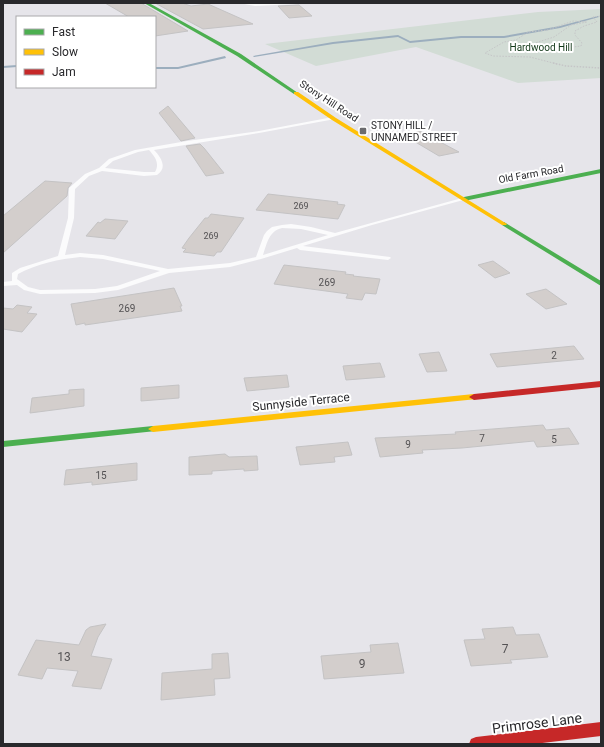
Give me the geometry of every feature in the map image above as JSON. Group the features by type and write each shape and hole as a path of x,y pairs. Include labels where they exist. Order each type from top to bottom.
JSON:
{"main road":[{"name":"Stony Hill Road","path":"146,3 239,55 333,118 601,284"},
{"name":"Old Farm Road","path":"464,199 601,171"},
{"name":"Sunnyside Terrace","path":"3,444 601,384"},
{"name":"Primrose Lane","path":"476,744 601,729"}],"lane":[{"path":"242,3 255,5 315,3"},
{"path":"61,257 71,218 72,188 87,175 101,169 111,160 119,156 187,142 259,132 333,118"},
{"path":"101,169 138,173 156,173 160,169 161,164 157,155 150,149"},
{"path":"168,271 103,257 61,257 22,269 15,273 14,280 26,289 40,292 95,291 118,288 168,271 230,265 259,258 370,224 464,199"},
{"path":"259,258 270,231 275,228 282,226 313,229 336,235"},
{"path":"296,247 388,258"},
{"path":"3,284 18,284"}],"path":[{"path":"601,16 593,17 597,22 584,26 575,31 575,35 582,43 581,46 576,48 545,48 535,43 554,37 571,25 587,22 586,21 573,21 548,30 528,32 516,40 500,44 485,53 493,56 530,57 566,66 601,68"}],"green space":[{"name":"Hardwood Hill","path":"601,9 601,78 518,83 416,47 316,66 265,44 538,12"}],"building":[{"path":"105,3 141,3 188,31 156,36 156,16 127,16"},
{"path":"155,3 182,3 191,6 208,4 253,24 203,29"},
{"path":"299,5 312,16 289,18 278,6"},
{"path":"168,106 195,138 181,141 159,113"},
{"path":"412,127 459,152 439,156 407,137"},
{"path":"200,144 224,173 206,176 186,146"},
{"path":"45,181 72,183 68,188 67,196 3,253 3,216"},
{"path":"268,194 338,202 337,204 345,205 338,219 256,210"},
{"path":"211,214 244,218 221,252 217,252 214,256 183,252 186,249 182,248 189,238 205,218 208,218"},
{"path":"105,219 128,221 115,239 86,236 98,222 100,223"},
{"path":"493,261 510,273 495,278 478,265"},
{"path":"284,265 346,272 345,274 354,275 353,276 380,279 376,294 365,293 362,300 346,298 348,294 274,284"},
{"path":"174,288 182,306 180,306 182,311 76,325 71,304"},
{"path":"546,289 567,304 546,309 526,294"},
{"path":"17,305 32,307 27,313 37,314 22,332 3,329 3,308 13,309"},
{"path":"574,346 584,359 497,367 490,354"},
{"path":"439,352 447,371 427,372 419,354"},
{"path":"380,363 385,377 346,380 343,366"},
{"path":"287,375 289,387 247,391 244,378"},
{"path":"179,385 179,398 141,401 141,388"},
{"path":"84,389 84,406 30,413 32,398 69,394 69,390"},
{"path":"543,425 546,430 569,428 579,444 537,447 534,441 462,448 422,450 423,453 380,457 375,438 456,434 455,432"},
{"path":"348,442 352,455 334,457 335,462 300,465 296,447"},
{"path":"225,454 229,457 257,456 258,470 244,471 244,469 212,471 212,474 189,475 189,457"},
{"path":"137,463 137,480 92,485 92,482 64,485 66,470"},
{"path":"106,624 98,637 91,656 112,659 101,689 72,686 78,671 47,668 42,679 18,675 36,640 79,645 86,630 90,627"},
{"path":"513,627 516,635 539,634 548,657 510,660 512,663 471,666 464,640 485,639 482,629"},
{"path":"398,643 404,673 324,679 321,656 371,652 370,645"},
{"path":"228,653 230,678 214,679 215,695 161,700 162,673 212,669 212,654"}],"waterway":[{"path":"254,56 333,43 398,36 410,42 461,37 504,37 560,27 598,17"},
{"path":"156,68 178,68 225,57"},
{"path":"3,67 16,66"}],"traffic: fast":[{"path":"146,3 239,55 296,93"},
{"path":"464,199 601,171"},
{"path":"504,224 601,284"},
{"path":"3,444 153,429"}],"traffic: slow":[{"path":"296,93 334,119 504,224"},
{"path":"153,429 474,397"}],"traffic: jam":[{"path":"474,397 601,384"},
{"path":"476,744 601,729"}],"place":[{"name":"STONY HILL / UNNAMED STREET","path":"363,131"}]}
